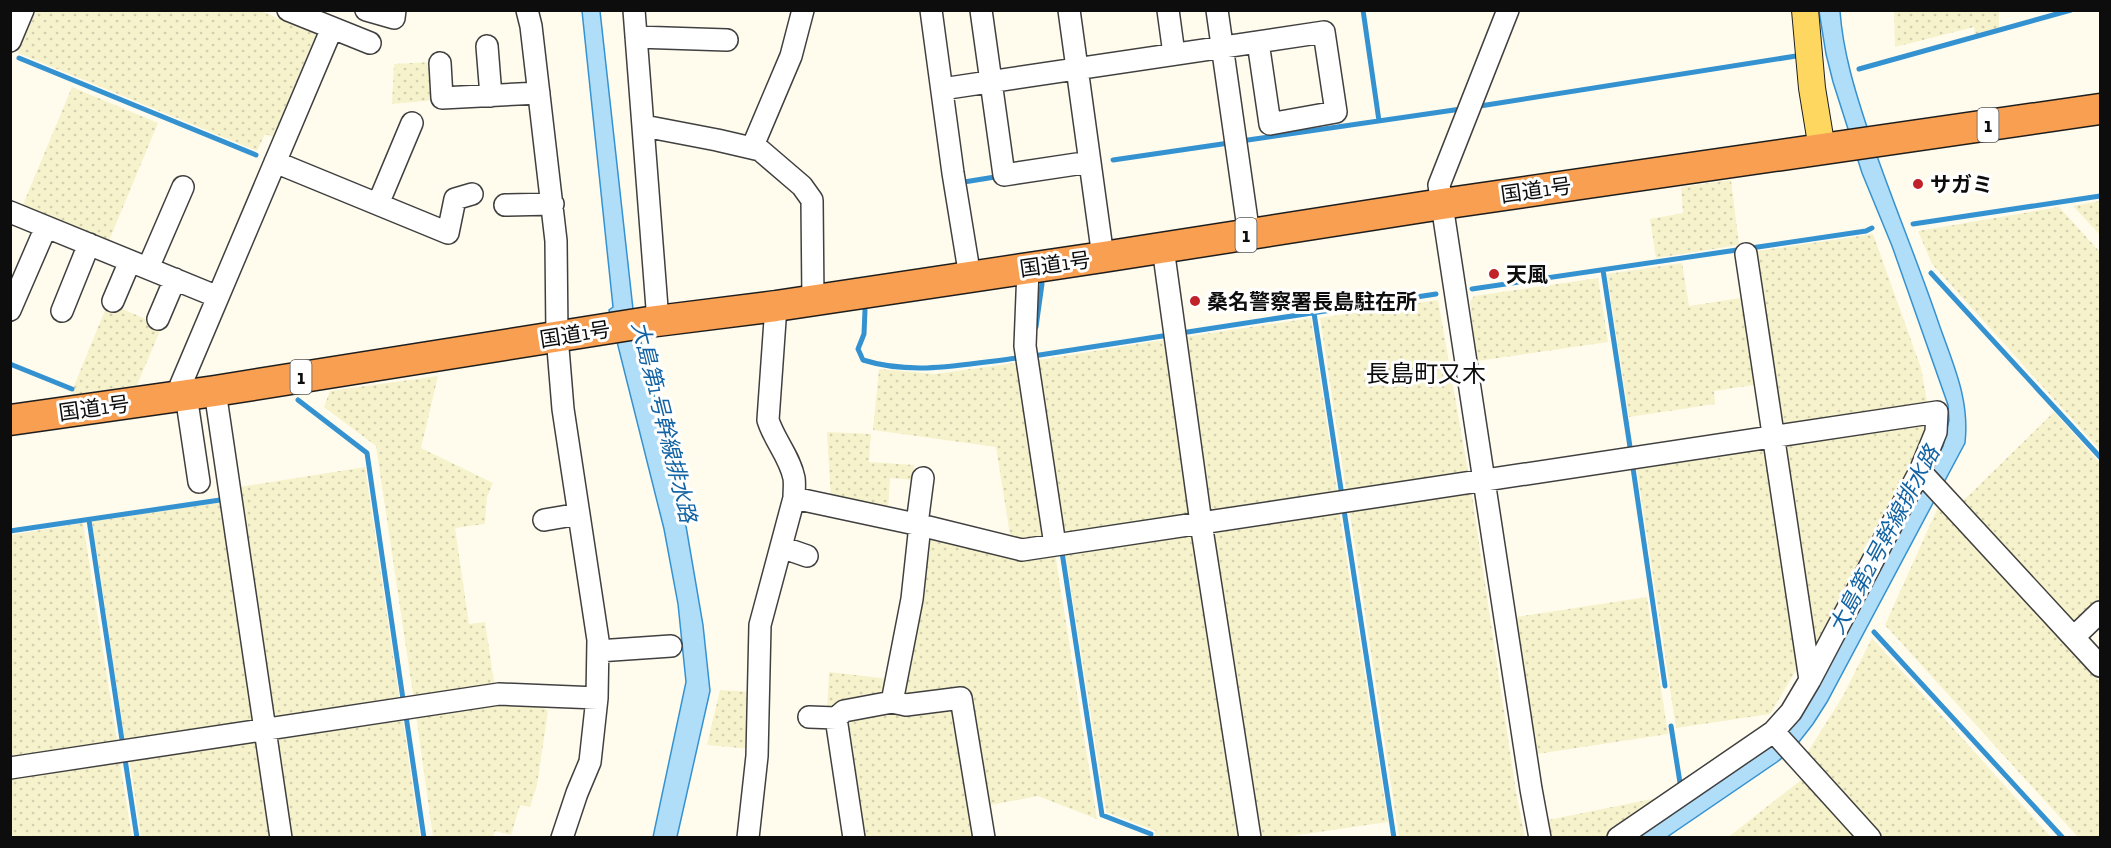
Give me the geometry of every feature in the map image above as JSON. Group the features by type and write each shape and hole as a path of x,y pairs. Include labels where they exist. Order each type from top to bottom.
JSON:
{"highway":[{"name":"国道1号","path":"10,420 214,391 654,321 813,301 1442,204 2100,109"}],"main road":[{"path":"1805,10 1812,88 1833,148"}],"street":[{"path":"10,41 23,10"},
{"path":"288,10 332,22 337,28 370,43"},
{"path":"366,10 394,18 395,10"},
{"path":"527,10 531,26 553,204 556,242 557,336 563,409 598,640 597,698 590,762 562,837"},
{"path":"634,10 644,126 654,321"},
{"path":"752,148 791,56 803,10"},
{"path":"931,10 970,277"},
{"path":"981,10 1004,176 1090,162"},
{"path":"1069,10 1103,257"},
{"path":"1168,10 1174,54"},
{"path":"1217,10 1249,235"},
{"path":"1508,10 1439,185 1540,837"},
{"path":"199,482 181,395 218,297 332,22"},
{"path":"942,89 1324,32 1336,112 1270,124 1258,42"},
{"path":"636,37 727,40"},
{"path":"487,46 491,96"},
{"path":"440,63 442,98 539,93"},
{"path":"378,204 412,123"},
{"path":"644,126 760,150 802,186 812,200 813,301"},
{"path":"275,162 448,233 455,199 472,194"},
{"path":"113,301 139,265 183,187"},
{"path":"505,205 553,204"},
{"path":"10,212 218,297"},
{"path":"10,310 45,227"},
{"path":"62,311 89,244"},
{"path":"1162,248 1201,523 1250,837"},
{"path":"1746,254 1809,680"},
{"path":"1028,268 1025,346 1055,545"},
{"path":"158,319 175,279"},
{"path":"748,837 757,756 760,625 794,498 794,479 791,470 768,420 776,306"},
{"path":"214,391 280,837"},
{"path":"794,498 918,524 1022,550 1936,412 1936,432 1922,472 1791,712 1773,732 1618,837"},
{"path":"193,446 222,441"},
{"path":"1922,472 2100,666"},
{"path":"892,702 912,599 923,478"},
{"path":"544,520 579,514"},
{"path":"781,547 807,556"},
{"path":"2074,637 2100,612"},
{"path":"598,651 671,646"},
{"path":"10,768 499,694 597,698"},
{"path":"809,717 836,718 844,711 892,702 906,705 961,698 984,837"},
{"path":"836,718 854,837"},
{"path":"1774,732 1870,837"}],"shaded area":[{"path":"36,10 261,11 316,34 273,137 265,134 257,151 18,53"},
{"path":"1894,11 1999,11 1999,28 1975,35 1974,27 1895,47"},
{"path":"432,62 435,100 392,104 394,64"},
{"path":"72,87 158,123 108,243 22,207"},
{"path":"1731,180 1739,245 1656,258 1650,219 1683,213 1681,187"},
{"path":"2100,201 2100,235 2073,206"},
{"path":"2059,207 2100,252 2100,450 1932,264 1918,231"},
{"path":"1873,234 1921,368 1928,407 1778,430 1751,252"},
{"path":"1682,263 1689,306 1747,297 1760,384 1714,391 1715,404 1629,417 1607,274"},
{"path":"1598,278 1608,342 1477,361 1470,302 1474,296"},
{"path":"1438,300 1469,477 1347,496 1320,318"},
{"path":"108,303 162,326 137,385 73,395 74,386"},
{"path":"1311,318 1338,497 1208,517 1178,338"},
{"path":"1169,339 1195,515 1064,538 1038,360"},
{"path":"1022,362 1050,539 1011,541 996,447 873,430 879,369 935,374"},
{"path":"438,376 421,448 493,483 487,497 485,524 455,528 469,624 485,622 495,688 414,701 376,446 324,407 330,391"},
{"path":"2054,412 2100,463 2100,607 2075,630 1959,505"},
{"path":"1922,421 1926,429 1907,482 1816,660 1780,443"},
{"path":"827,432 871,434 869,462 914,465 913,480 890,478 888,512 831,500"},
{"path":"1767,444 1801,662 1770,714 1676,728 1636,463"},
{"path":"365,467 400,703 272,721 233,488"},
{"path":"1471,489 1516,792 1525,837 1399,837 1349,508"},
{"path":"224,502 257,723 126,747 92,521"},
{"path":"1939,505 2100,682 2100,837 2078,837 1885,625"},
{"path":"1339,510 1388,822 1284,837 1255,837 1211,530"},
{"path":"83,523 118,747 11,761 11,535"},
{"path":"1193,530 1244,837 1154,837 1156,831 1106,812 1065,550"},
{"path":"935,534 1055,553 1097,819 1038,796 985,806 966,692 904,701 922,601 928,539"},
{"path":"1647,597 1668,734 1537,754 1516,617"},
{"path":"1872,638 2051,837 1878,837 1804,758 1843,696"},
{"path":"829,672 890,679 882,700 827,711"},
{"path":"720,690 754,692 752,749 707,745"},
{"path":"537,701 548,711 537,785 530,807 520,805 511,835 495,831 493,837 433,837 416,715 466,707"},
{"path":"957,704 979,837 865,837 847,721"},
{"path":"402,715 420,837 286,837 276,735"},
{"path":"257,737 275,837 141,837 129,756"},
{"path":"119,757 132,837 11,838 11,773"},
{"path":"1805,777 1861,838 1727,838"},
{"path":"1657,798 1659,805 1611,837 1552,837 1548,820"}],"water":[{"path":"582,11 600,11 633,309 686,526 703,625 710,691 677,837 653,837 686,682 678,604 664,529 609,310 613,307"},
{"path":"1819,11 1840,11 1847,56 1863,115 1955,368 1965,411 1965,443 1827,702 1795,747 1777,762 1667,837 1634,838 1768,746 1910,510 1943,446 1949,420 1948,405 1892,246 1862,173 1833,82"}],"waterway":[{"path":"1363,10 1379,121"},
{"path":"1859,69 2071,10"},
{"path":"1480,106 1796,56"},
{"path":"19,58 256,155"},
{"path":"1241,141 1461,109"},
{"path":"1113,160 1229,143"},
{"path":"964,182 995,177"},
{"path":"1913,224 2100,196"},
{"path":"1751,248 1866,231 1872,228"},
{"path":"1472,289 1737,250"},
{"path":"1603,270 1630,447"},
{"path":"1931,273 2100,457"},
{"path":"1036,327 1042,284"},
{"path":"1181,333 1436,294"},
{"path":"865,310 864,334 858,349 863,360 882,365 921,368 1018,358"},
{"path":"1314,313 1342,496"},
{"path":"1033,356 1169,335"},
{"path":"10,364 72,389"},
{"path":"298,400 367,453 403,699"},
{"path":"1633,468 1665,686"},
{"path":"10,531 220,500"},
{"path":"1344,510 1394,838"},
{"path":"89,520 122,740"},
{"path":"1062,552 1102,815 1151,834 1150,838"},
{"path":"1874,632 2063,838"},
{"path":"406,716 424,838"},
{"path":"1671,726 1681,789"},
{"path":"125,759 137,838"}],"place":[{"name":"サガミ","path":"1918,184"},
{"name":"天風","path":"1494,274"},
{"name":"桑名警察署長島駐在所","path":"1195,301"}],"district":[{"name":"長島町又木","path":"1426,373"}],"water label":[{"name":"大島第1号幹線排水路","path":"664,422"},
{"name":"大島第2号幹線排水路","path":"1884,540"}]}
